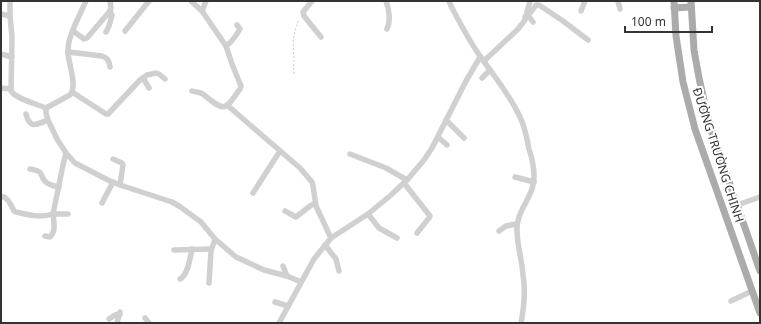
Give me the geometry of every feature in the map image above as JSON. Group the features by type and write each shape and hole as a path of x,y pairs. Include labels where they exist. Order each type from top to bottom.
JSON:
{"main road":[{"path":"674,5 691,4"},
{"name":"ĐƯỜNG TRƯỜNG CHINH","path":"691,4 694,50 710,127 760,271"},
{"name":"ĐƯỜNG TRƯỜNG CHINH","path":"674,5 676,36 683,82 696,129 760,312"}],"street":[{"path":"10,1 12,37 11,89 13,94 46,108"},
{"path":"46,108 70,95 72,92 73,86 68,52 70,37 86,1"},
{"path":"106,32 112,16 110,11 110,1"},
{"path":"125,31 149,1"},
{"path":"191,1 202,12 226,46 241,86 224,107 202,93 192,91"},
{"path":"202,12 206,1"},
{"path":"312,1 303,14 322,37"},
{"path":"386,1 389,24 387,29"},
{"path":"449,1 482,59 506,92 521,118 533,164 534,182 532,192 517,224 524,276 524,298 521,323"},
{"path":"280,323 314,258 331,238 368,214 392,195 406,182 424,160 438,137 466,80 482,59 518,29 524,22 527,16 530,1"},
{"path":"581,11 585,1"},
{"path":"618,1 620,10"},
{"path":"527,16 536,5 539,5 588,40"},
{"path":"73,30 85,39 87,38 110,11"},
{"path":"1,14 10,16"},
{"path":"527,16 533,22"},
{"path":"226,46 238,32 239,28 237,26"},
{"path":"68,52 102,56 107,58 110,67"},
{"path":"1,54 12,57"},
{"path":"482,78 490,70"},
{"path":"72,92 108,114 142,78 156,73 165,79"},
{"path":"142,78 149,88"},
{"path":"1,88 11,89"},
{"path":"227,105 303,171 310,179 313,186 315,203 331,238"},
{"path":"46,108 48,120 57,139 66,154 75,163 120,185 166,200 179,206 200,222 236,257 264,270 287,276 301,282"},
{"path":"26,114 28,121 33,125 48,120"},
{"path":"446,120 464,138"},
{"path":"438,137 446,146"},
{"path":"253,193 280,151"},
{"path":"45,236 50,237 53,234 54,214 66,154"},
{"path":"350,154 386,168 406,182 430,216 416,233"},
{"path":"113,159 122,163 123,165 120,185"},
{"path":"30,169 38,170 45,182 59,187"},
{"path":"516,177 534,182"},
{"path":"102,203 113,182"},
{"path":"1,196 8,199 16,212 37,216 68,214"},
{"path":"737,205 760,197"},
{"path":"285,211 296,217 315,203"},
{"path":"368,214 379,228 397,238"},
{"path":"499,231 506,226 517,224"},
{"path":"209,283 211,249 216,239"},
{"path":"325,245 336,259 339,271"},
{"path":"174,250 211,249"},
{"path":"180,279 185,273 192,250"},
{"path":"283,266 287,276"},
{"path":"731,301 752,291"},
{"path":"275,302 288,306"},
{"path":"109,319 115,314 120,313 117,323"}],"path":[{"path":"294,74 292,42 299,19 303,14"}]}
